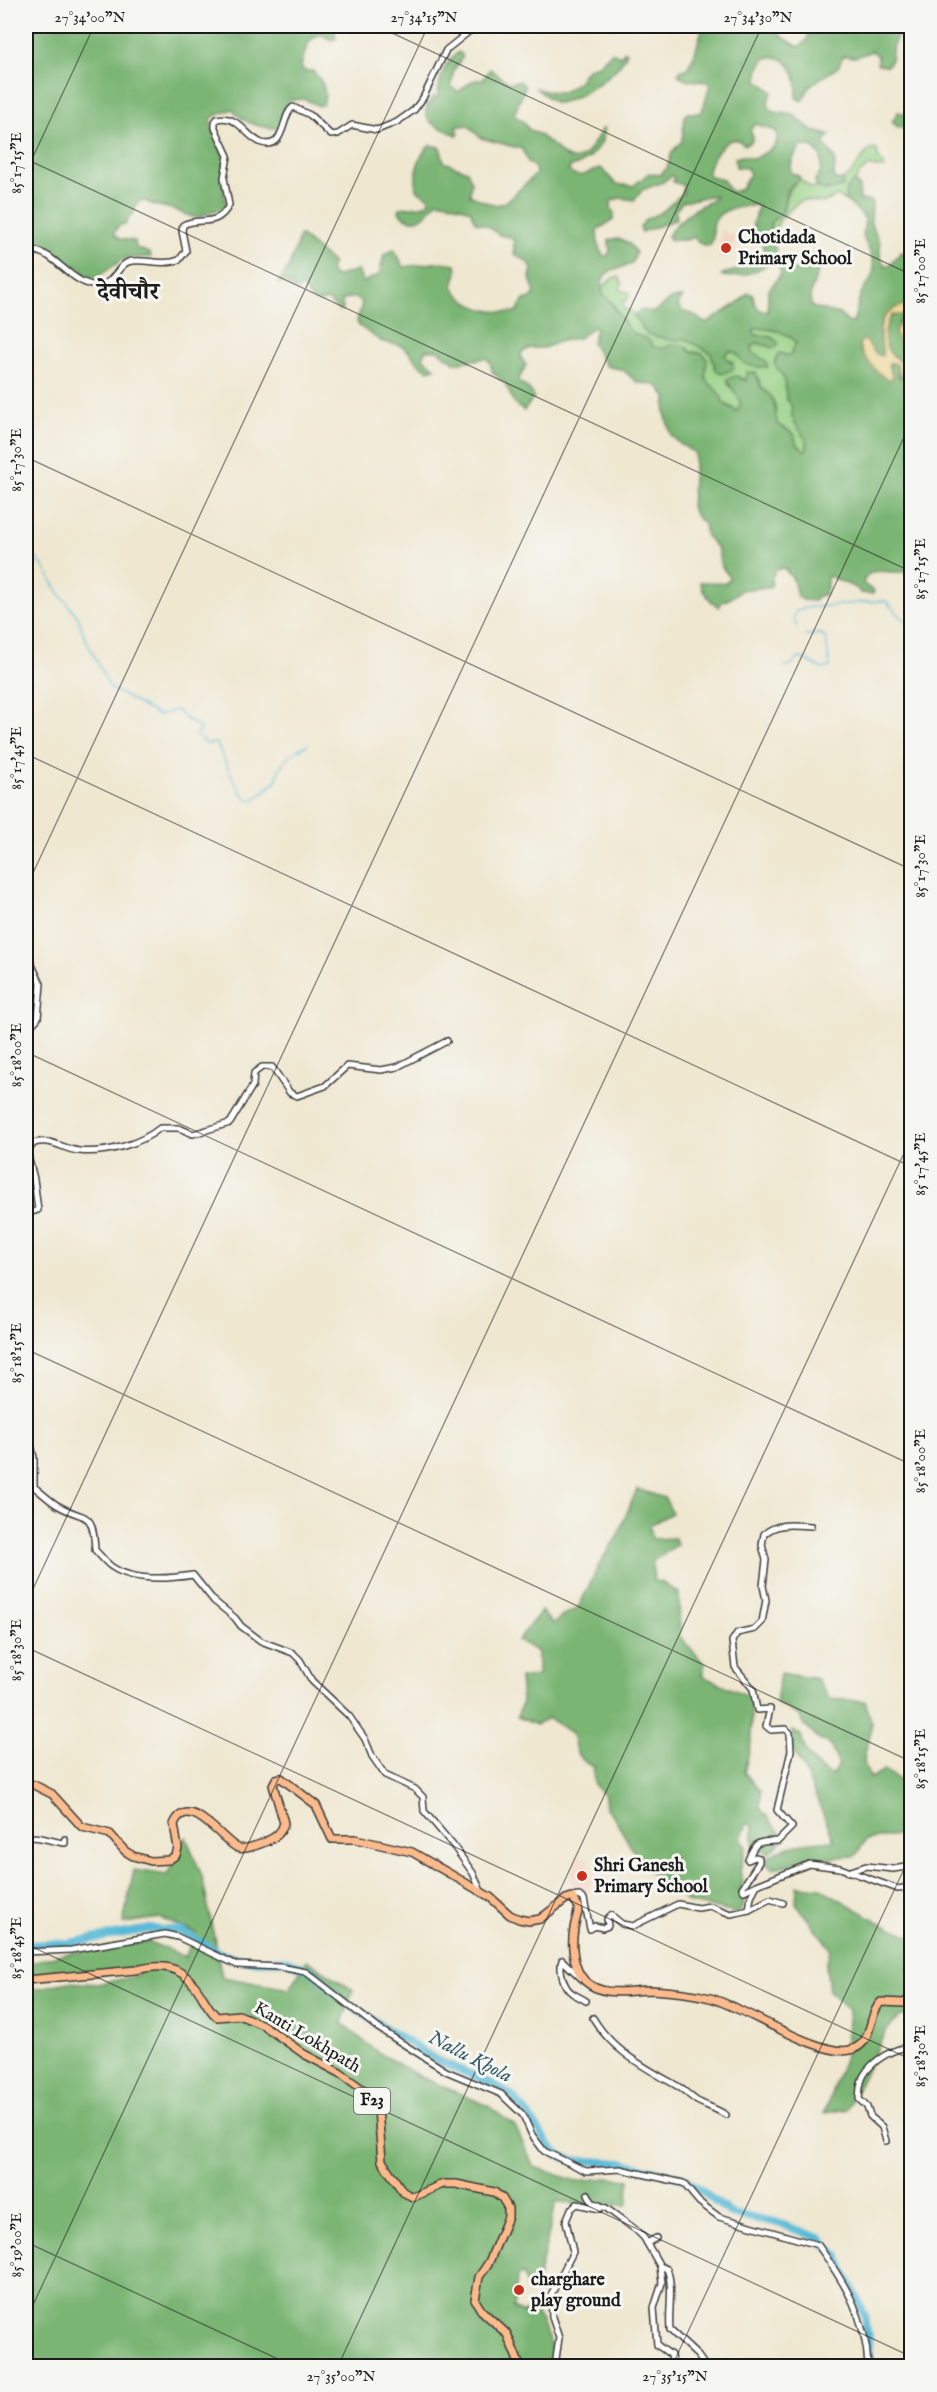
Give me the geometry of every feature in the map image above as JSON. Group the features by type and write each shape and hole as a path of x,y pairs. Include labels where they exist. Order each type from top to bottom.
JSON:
{"main road":[{"path":"26,1784 34,1785 55,1796 85,1829 105,1831 133,1856 151,1861 169,1860 176,1855 178,1848 174,1824 180,1815 186,1813 196,1816 216,1829 237,1847 248,1848 276,1836 283,1829 284,1823 273,1785 276,1779 281,1778 316,1805 332,1839 356,1839 412,1852 481,1891 510,1915 529,1921 540,1919 572,1897 579,1906 574,1929 576,1961 580,1975 605,1992 660,1991 709,1997 733,2005 750,2016 806,2041 843,2051 855,2049 866,2037 875,2008 881,2002 904,2003 912,1997"},
{"name":"Kanti Lokhpath","path":"26,1980 136,1970 153,1966 170,1967 195,1985 211,2012 217,2017 239,2015 263,2025 304,2054 340,2073 365,2091 378,2109 382,2161 403,2192 413,2197 443,2184 456,2184 494,2193 502,2198 508,2208 508,2217 486,2268 479,2277 474,2300 481,2310 507,2334 520,2367"},
{"path":"912,1978 912,1984"}],"street":[{"path":"26,249 43,253 74,277 93,285 110,281 124,265 130,262 163,264 179,260 186,250 183,225 190,222 210,221 228,207 224,178 228,154 215,128 214,122 217,118 237,122 257,140 267,143 279,138 286,115 293,107 310,115 332,135 352,125 374,130 385,128 401,120 418,106 446,50 476,26"},
{"path":"912,321 905,324 908,331 912,332"},
{"path":"26,934 30,961 40,984 38,1018 26,1030"},
{"path":"26,1214 38,1210 34,1179 27,1152 34,1143 46,1140 78,1151 98,1151 140,1140 160,1128 179,1128 192,1134 202,1133 230,1123 253,1085 254,1073 262,1067 272,1067 290,1093 297,1096 325,1086 347,1066 381,1070 397,1067 447,1041"},
{"path":"26,1421 34,1458 34,1487 58,1506 86,1516 94,1529 95,1550 111,1567 130,1575 169,1579 193,1575 214,1601 236,1618 241,1626 261,1641 295,1654 304,1664 312,1681 349,1716 385,1775 415,1789 423,1797 424,1811 473,1873 481,1891"},
{"path":"811,1526 782,1524 772,1527 764,1534 762,1545 766,1560 763,1586 766,1600 762,1622 755,1629 737,1633 732,1641 735,1667 753,1689 758,1710 770,1709 766,1726 771,1730 786,1729 790,1733 791,1751 777,1810 792,1827 778,1841 757,1842 754,1845 748,1860 755,1857 759,1858 759,1862 742,1888 744,1891 809,1864 836,1867 898,1889 904,1888 912,1881"},
{"path":"26,1832 32,1838 42,1837 54,1843 65,1843 65,1839"},
{"path":"848,1872 866,1866 893,1869 912,1866"},
{"path":"749,1910 751,1896 757,1885"},
{"path":"572,1897 579,1896 584,1899 590,1929 595,1926 603,1928 608,1926 607,1918 611,1915 622,1924 633,1926 678,1904 698,1908 710,1906 731,1914 749,1910 770,1899 783,1904"},
{"path":"26,1952 70,1950 165,1934 178,1937 237,1965 280,1967 306,1972 378,2028 446,2071 501,2094 523,2115 532,2135 544,2151 586,2171 620,2169 683,2183 699,2202 719,2217 818,2245 853,2299 864,2332 868,2367"},
{"path":"586,1981 578,1977 562,1960 560,1970 568,1989 586,2001"},
{"path":"593,2018 615,2047 661,2078 726,2115"},
{"path":"886,2141 882,2127 870,2116 867,2107 859,2099 860,2084 872,2065 888,2053 899,2048 912,2047"},
{"path":"588,2193 592,2202 606,2208 636,2230 647,2243 660,2266 662,2283 654,2308 657,2345 670,2355 672,2362 662,2367"},
{"path":"555,2367 559,2338 552,2317 551,2295 573,2252 566,2221 571,2210 579,2204 610,2212"},
{"path":"647,2243 656,2238"},
{"path":"660,2266 667,2269 670,2277 668,2312 670,2330 698,2356 705,2367"}],"shaded area":[{"name":"Chotidada Primary School","path":"722,231 737,238 732,250 734,253 718,259"},
{"name":"Shri Ganesh Primary School","path":"576,1856 588,1859 593,1874 586,1897 572,1895 570,1877"}],"green space":[{"path":"26,26 334,26 336,39 331,40 321,34 312,39 301,66 304,71 313,71 319,78 325,95 323,104 319,106 304,99 289,100 285,105 280,128 253,124 241,118 233,109 212,117 211,125 225,160 221,178 226,204 224,208 193,217 143,200 137,203 126,224 119,225 114,233 120,239 135,241 136,248 150,253 151,257 125,258 96,278 85,275 81,268 65,264 47,245 42,250 36,248 31,241 35,234 26,230"},
{"path":"703,26 774,26 781,36 799,47 807,40 811,26 896,26 899,32 887,66 877,64 878,56 872,51 856,57 843,56 838,67 811,85 802,101 796,98 796,82 792,68 781,59 766,58 758,74 758,80 773,92 768,101 769,108 774,112 794,115 812,131 830,135 824,143 835,158 834,179 843,181 843,186 833,190 817,188 815,180 821,171 821,156 811,146 802,146 791,166 791,173 799,176 800,179 786,192 782,213 771,222 769,231 774,237 776,256 787,269 796,270 814,254 820,258 819,270 811,294 812,307 839,314 848,322 853,323 861,293 870,281 874,270 873,259 863,237 865,219 846,199 847,189 853,182 859,186 860,200 872,201 871,224 880,243 880,256 884,264 889,266 901,252 911,254 907,259 911,262 909,268 911,305 893,309 881,323 882,356 876,354 868,344 860,350 876,370 892,376 889,364 897,363 898,377 902,379 897,358 890,353 884,342 884,333 890,318 896,314 903,315 898,324 905,335 911,326 911,575 906,571 870,573 863,584 874,591 873,594 860,593 858,589 829,576 824,595 818,596 814,601 803,600 797,596 793,579 784,568 775,570 769,588 741,590 722,602 719,607 714,603 704,592 700,582 726,583 730,578 720,564 718,549 706,536 704,524 691,507 695,453 671,435 665,413 666,397 660,388 653,384 638,383 623,370 606,366 592,343 596,329 594,326 579,338 561,341 544,348 530,348 521,353 521,358 526,365 518,381 529,389 534,397 524,411 514,403 505,383 493,373 490,362 486,358 456,363 437,350 425,350 423,358 435,368 428,370 403,347 379,340 359,326 357,321 362,304 359,299 351,298 342,301 343,310 339,311 328,300 321,302 312,300 303,286 297,291 286,283 278,283 289,267 300,235 333,263 330,270 334,277 358,270 363,282 379,275 384,255 394,249 404,267 441,262 456,264 457,272 453,286 465,300 480,308 498,312 516,312 524,300 531,298 535,293 530,278 532,268 525,260 514,254 514,242 511,237 499,235 488,226 475,222 470,210 448,203 436,202 429,212 415,220 404,217 399,212 400,208 428,203 429,198 417,190 416,177 419,160 430,145 440,147 444,162 467,171 471,180 470,195 485,202 498,205 507,201 536,174 535,168 528,162 522,149 481,138 467,125 456,127 459,133 457,135 437,126 427,118 428,105 433,97 438,97 439,84 449,61 459,52 463,56 454,70 451,86 458,92 472,81 483,79 490,69 509,83 521,81 525,87 514,115 524,122 528,129 540,135 566,157 574,159 582,157 604,128 602,141 594,153 570,167 569,172 578,176 601,168 616,184 633,186 649,173 660,175 667,168 672,152 682,141 685,116 687,113 700,113 704,107 709,82 688,80 678,75 681,70 687,69 695,53","holes":["755,124 776,131 777,142 771,149 754,159 742,156 735,158 736,167 747,168 750,174 741,189 733,192 723,180 711,177 708,170 717,152 727,142 737,140 745,145 752,141 750,130","671,176 674,177 673,182 683,185 683,193 662,212 646,219 640,227 642,232 675,220 677,217 675,211 682,202 714,195 716,196 713,200 700,206 682,220 668,236 671,240 687,240 693,237 701,244 709,246 714,223 721,214 732,208 757,205 759,206 751,239 762,243 765,255 754,266 722,274 722,276 749,273 774,260 778,261 781,274 768,291 768,312 759,309 755,304 753,294 748,293 735,305 707,323 681,310 678,304 683,297 673,298 654,312 640,310 634,316 647,334 670,340 685,339 711,353 716,370 722,374 732,370 734,366 725,357 730,351 737,354 746,364 768,367 766,361 753,353 752,346 758,343 773,348 778,342 771,337 756,335 753,332 756,328 778,331 793,339 796,343 790,356 779,353 774,363 785,380 786,398 791,406 792,417 807,443 808,447 805,451 796,443 794,434 777,424 774,403 770,395 761,388 756,373 747,372 746,381 736,376 727,379 739,399 740,403 736,412 723,402 715,388 707,381 707,359 702,353 690,352 681,344 662,348 653,346 647,339 630,331 612,303 603,295 602,286 605,275 632,264 636,253 625,241 613,239 609,240 610,251 607,256 603,256 598,244 597,230 613,220 611,201 620,198 635,200 642,190 663,182"]},
{"path":"625,51 627,52 623,60 607,77 574,98 555,103 535,88 562,92 577,83 588,68 599,65 612,52 620,56"},
{"path":"898,112 911,115 911,130 898,127 892,122"},
{"path":"872,149 877,150 878,157 885,167 870,166 860,173 846,198 849,203 838,196 823,203 804,200 797,203 780,219 773,235 770,234 771,220 783,211 787,193 800,179 811,188 816,186 826,191 842,187 842,180 851,174 863,156"},
{"path":"614,277 619,277 622,283 620,290 629,292 628,299 623,301 624,309 632,312 642,328 670,340 687,339 711,353 715,367 733,362 725,358 727,352 731,352 745,363 759,367 752,346 758,343 770,347 768,337 756,335 753,332 756,328 778,331 793,339 796,343 790,356 779,353 775,361 786,383 787,400 793,406 792,417 807,441 807,450 804,451 796,443 794,434 777,424 775,404 761,388 759,379 747,372 746,381 740,377 728,384 740,401 736,412 724,403 720,395 707,383 696,352 690,352 688,348 658,349 628,329 612,302 602,293 601,288"},
{"path":"637,1489 665,1498 672,1513 650,1525 652,1539 675,1538 677,1545 652,1562 654,1581 661,1582 679,1593 680,1637 705,1664 702,1676 751,1699 751,1744 744,1772 760,1791 760,1808 785,1839 769,1853 753,1846 753,1825 747,1824 741,1838 746,1847 740,1871 743,1882 739,1892 746,1897 739,1914 687,1902 640,1863 614,1817 606,1809 605,1796 598,1790 593,1776 594,1767 580,1757 572,1733 548,1718 536,1725 517,1717 522,1702 520,1678 538,1676 538,1652 518,1640 541,1611 553,1624 578,1608 601,1561 617,1537"},
{"path":"780,1673 817,1679 829,1699 865,1701 871,1724 864,1757 866,1770 871,1778 884,1770 911,1788 911,1829 902,1834 866,1840 855,1856 807,1859 772,1869 764,1861 788,1847 834,1840 804,1769 793,1751 792,1731 801,1735 808,1754 831,1776 839,1765 829,1743 820,1740 804,1725 800,1716 776,1703"},
{"path":"186,1837 202,1876 222,1977 290,1989 307,1960 353,1990 342,2023 376,2051 417,2075 488,2106 515,2126 534,2167 576,2181 607,2178 629,2180 628,2205 556,2202 536,2288 528,2292 523,2273 517,2277 514,2308 523,2313 533,2306 549,2338 554,2366 26,2366 26,2024 36,2013 26,2003 26,1991 68,1982 97,1984 138,1976 137,1970 93,1975 69,1972 47,1978 26,1980 26,1964 58,1955 147,1941 185,1957 196,1933 160,1918 123,1923 134,1870 167,1875"},
{"path":"797,1886 820,1888 884,1925 911,1936 911,2014 899,2017 886,2031 847,2109 824,2113 845,2056 849,2010 829,1991 826,1964 831,1949 796,1904"}],"sand":[{"path":"911,305 911,326 906,332 906,343 900,342 895,333 903,315 892,315 885,329 887,349 904,366 900,379 897,364 890,362 888,365 893,377 888,380 870,364 859,344 864,339 876,354 882,356 881,323 893,309"}],"waterway":[{"path":"26,555 37,559 44,567 59,593 78,617 84,635 110,688 158,715 177,710 200,728 197,736 207,744 216,743 247,799 254,800 271,786 285,760 307,745"},
{"path":"797,627 793,618 796,611 805,608 879,601 886,601 904,620 912,620"},
{"path":"785,666 789,666 799,658 822,669 830,667 826,640 822,634 806,635"},
{"name":"Nallu Khola","path":"26,1945 69,1943 149,1929 181,1931 225,1956 255,1961 287,1961 314,1972 335,1993"},
{"name":"Nallu Khola","path":"356,2009 436,2060 481,2079 511,2095 530,2117 549,2146 559,2155 572,2160 622,2163 685,2178 731,2214 775,2222 820,2238 838,2257 865,2316 871,2366"}],"place":[{"name":"Chotidada Primary School","path":"726,248"},
{"name":"Shri Ganesh Primary School","path":"582,1876"},
{"name":"charghare play ground","path":"519,2290"}],"district":[{"name":"देवीचौर","path":"128,292"}]}
